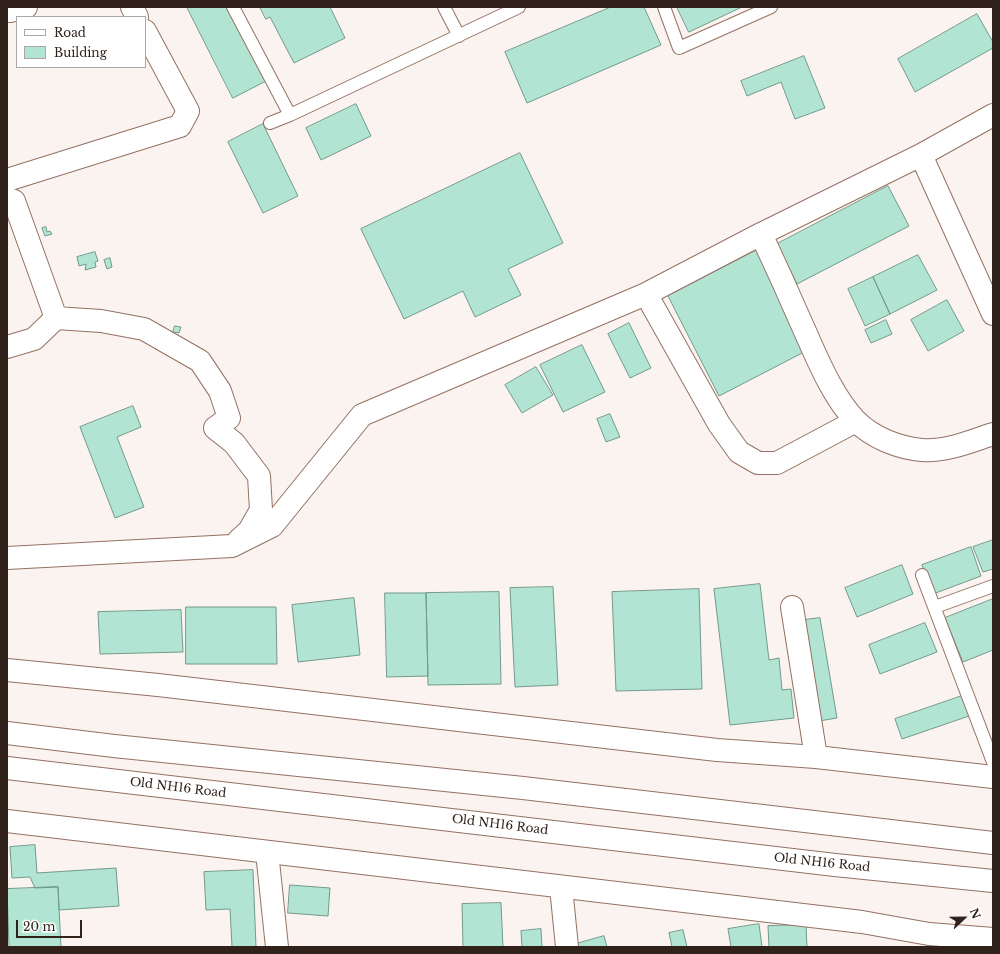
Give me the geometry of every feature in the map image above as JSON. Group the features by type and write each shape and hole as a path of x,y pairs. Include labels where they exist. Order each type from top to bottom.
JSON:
{"street":[{"path":"7,9 10,11 26,7"},
{"path":"132,7 136,16"},
{"path":"7,180 180,126 188,111 146,33"},
{"path":"7,558 232,546 272,526 362,415 646,294 761,234 921,155 993,116"},
{"path":"921,155 993,314"},
{"path":"7,198 14,201 56,318"},
{"path":"761,234 823,373 842,403 856,421 873,434 892,444 922,450 951,447 993,434"},
{"path":"646,294 719,424 739,452 758,463 777,462 856,421"},
{"path":"7,347 34,339 56,318 101,321 144,329 200,361 220,391 229,418 215,428 234,443 259,476 261,510 249,531 232,546"},
{"path":"792,607 816,757"},
{"path":"7,670 158,685 717,750 816,757 993,777"},
{"path":"7,733 114,746 523,788 993,843"},
{"name":"Old NH16 Road","path":"7,768 836,865 993,881"},
{"path":"7,821 862,922 929,940 993,939"},
{"path":"267,852 277,947"},
{"path":"561,887 567,947"}],"lane":[{"path":"233,7 290,115"},
{"path":"444,7 459,36"},
{"path":"270,123 520,7"},
{"path":"664,7 679,48 771,7"},
{"path":"922,575 993,762"},
{"path":"935,607 993,586"}],"building":[{"path":"187,7 231,7 268,80 233,98"},
{"path":"260,7 330,7 345,38 294,63 270,17 266,19"},
{"path":"611,7 644,7 661,45 527,103 505,52"},
{"path":"677,7 742,7 689,32"},
{"path":"977,14 993,42 993,48 915,92 898,59"},
{"path":"804,56 825,108 795,119 781,82 747,96 741,81"},
{"path":"356,104 371,136 321,160 306,128"},
{"path":"263,124 298,196 263,213 228,142"},
{"path":"520,153 563,243 508,269 521,295 475,317 463,291 404,319 361,229"},
{"path":"888,186 909,226 797,284 777,244"},
{"path":"46,227 47,232 50,231 52,234 45,236 42,228"},
{"path":"757,250 808,350 719,396 668,296"},
{"path":"95,252 98,261 95,262 96,267 85,270 86,264 79,266 77,257"},
{"path":"918,255 937,290 890,314 873,277"},
{"path":"110,258 112,267 107,269 104,260"},
{"path":"873,277 890,314 865,326 848,289"},
{"path":"947,300 964,331 928,351 911,320"},
{"path":"886,320 892,334 871,343 865,330"},
{"path":"629,323 651,368 630,378 608,334"},
{"path":"175,326 181,327 179,333 173,332"},
{"path":"582,345 605,392 563,412 540,365"},
{"path":"536,367 553,395 522,413 505,385"},
{"path":"133,406 141,427 117,437 144,507 115,518 80,427"},
{"path":"610,414 620,437 606,442 597,419"},
{"path":"993,540 993,569 983,572 973,547"},
{"path":"971,547 981,576 933,594 922,565"},
{"path":"902,565 913,594 857,617 845,588"},
{"path":"760,584 769,660 779,658 782,690 791,689 794,718 730,725 714,589"},
{"path":"553,587 558,685 515,687 510,588"},
{"path":"699,589 702,689 616,691 612,592"},
{"path":"499,592 501,684 428,685 426,593"},
{"path":"385,593 426,593 428,676 387,677"},
{"path":"354,598 360,655 298,662 292,605"},
{"path":"993,599 993,650 963,662 945,618"},
{"path":"186,607 276,607 277,664 186,664"},
{"path":"181,610 183,652 100,654 98,612"},
{"path":"820,618 837,718 819,721 804,620"},
{"path":"925,623 937,652 880,674 869,645"},
{"path":"962,696 969,716 902,739 895,719"},
{"path":"35,845 37,873 116,868 119,906 59,910 58,887 35,888 30,877 12,878 10,847"},
{"path":"253,870 256,947 232,947 230,909 206,910 204,872"},
{"path":"290,885 330,888 328,916 288,913"},
{"path":"58,887 61,947 9,947 7,889"},
{"path":"501,903 503,947 463,947 462,904"},
{"path":"759,924 762,947 731,947 728,929"},
{"path":"806,925 807,947 769,947 768,926"},
{"path":"541,929 542,947 522,947 521,931"},
{"path":"683,930 687,947 672,947 669,933"},
{"path":"604,936 607,947 569,947 569,946"}]}
